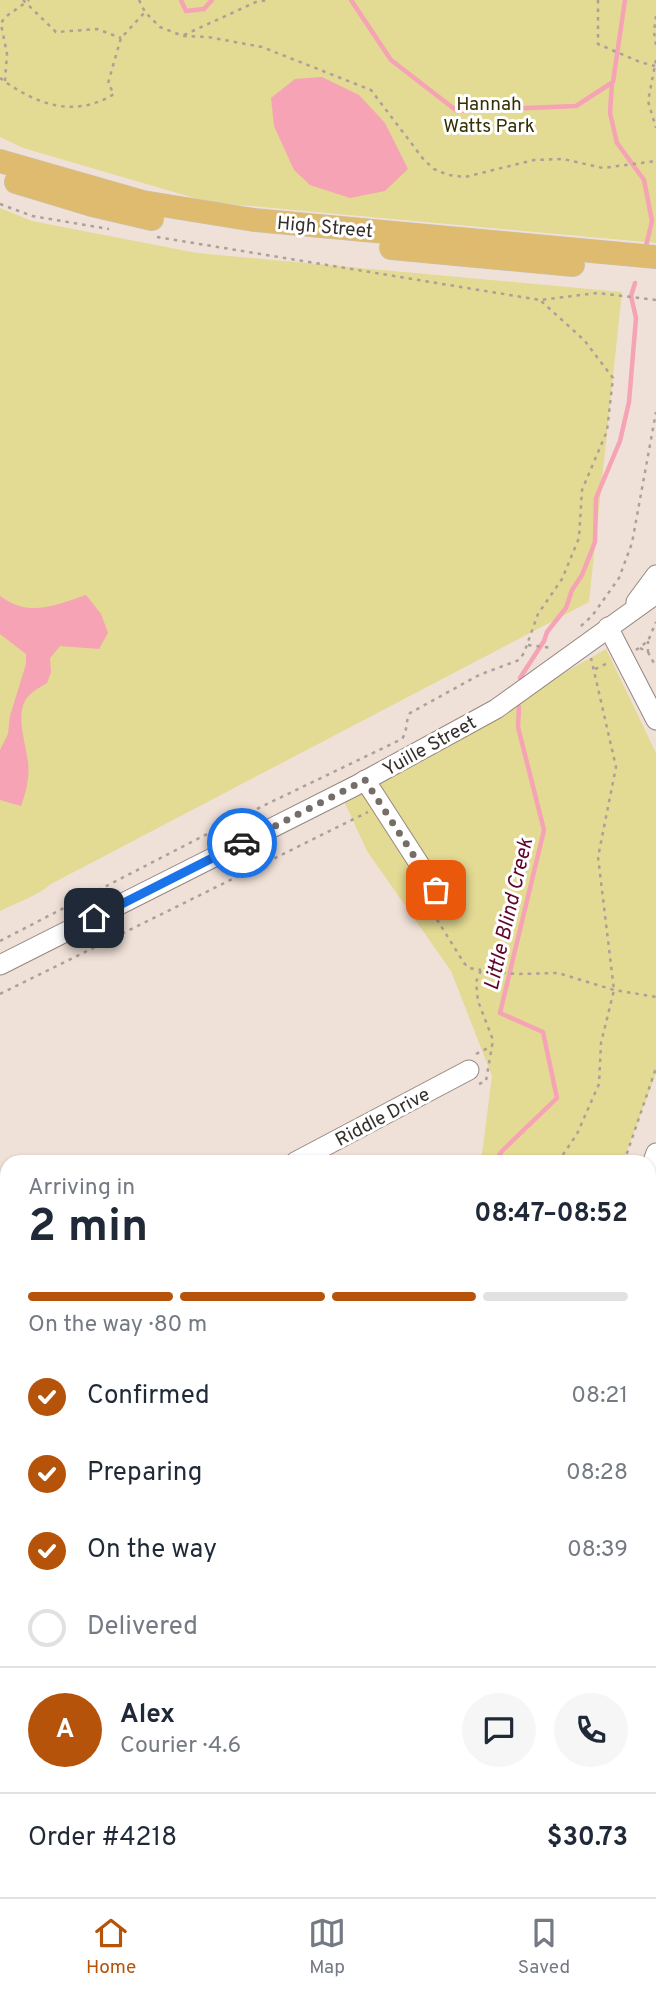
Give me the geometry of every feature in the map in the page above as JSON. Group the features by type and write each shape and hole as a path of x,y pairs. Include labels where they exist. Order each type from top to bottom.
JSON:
{"main road":[{"name":"High Street","path":"0,161 144,202 254,220 656,257"},
{"name":"High Street","path":"0,177 49,193 142,217 224,231 505,260 656,272"}],"street":[{"path":"634,610 637,598 656,575"},
{"name":"Yuille Street","path":"0,965 365,780 495,709 656,594"},
{"path":"603,631 632,652 656,720"},
{"path":"365,780 436,890"},
{"name":"Riddle Drive","path":"308,1155 469,1070"}],"path":[{"path":"139,0 145,12 160,27 183,36 208,37 262,47 371,90 424,160 434,169 448,175 465,177 534,160 563,159 603,168 656,161"},
{"path":"183,36 243,8 268,0"},
{"path":"598,0 598,44 655,66"},
{"path":"5,82 7,54 1,24 4,18 26,1 57,32 97,29 121,38"},
{"path":"0,78 37,101 65,107 98,104 114,94 108,83 121,38 145,12"},
{"path":"656,16 656,45"},
{"path":"656,60 648,101 656,128"},
{"path":"0,204 32,216 114,230"},
{"path":"156,237 540,300 597,293 656,300"},
{"path":"0,942 228,822 402,739 407,732 410,713 480,675 519,660 528,645 538,614 562,579 579,538 582,490 607,431 613,378 584,340 540,300"},
{"path":"592,616 619,578 632,543 656,412"},
{"path":"656,622 648,641 648,652 656,667"},
{"path":"563,1155 577,1134 599,1084 601,1043 614,990 598,857 616,767 590,651 603,631"},
{"path":"632,652 648,641"},
{"path":"528,645 550,649"},
{"path":"632,652 648,652"},
{"path":"0,994 371,810"},
{"path":"486,970 516,974 558,972 614,990 656,997"},
{"path":"626,1155 656,1068"}],"green space":[{"name":"Hannah Watts Park","path":"0,0 656,0 656,243 208,202 23,148 0,137"},
{"path":"0,208 32,221 197,253 622,292 589,602 0,911"},
{"path":"606,649 656,753 656,1073 626,1155 481,1155 492,1076 451,971 367,851 343,799"}],"shaded area":[{"path":"322,77 359,95 385,123 408,169 385,191 350,198 310,185 294,170 274,126 271,98 295,79"},
{"path":"86,595 101,614 108,633 99,649 60,646 50,658 51,672 47,683 29,695 22,707 21,723 28,767 23,801 21,806 0,800 0,750 8,734 10,716 26,664 26,654 0,634 0,596 21,607 43,608"}],"waterway":[{"path":"181,0 186,11 204,9 212,0"},
{"path":"351,0 391,60 457,111 576,106 613,82 625,0"},
{"name":"Little Blind Creek","path":"612,83 610,113 617,143 644,180 652,221 646,246"},
{"name":"Little Blind Creek","path":"520,678 547,632 566,608 595,542 596,498 620,441 629,402 636,318 631,296 635,283"},
{"name":"Little Blind Creek","path":"499,1155 557,1098 543,1032 500,1013 544,830 518,727 519,707"}],"way so far":[{"path":"242,843 365,780 436,890"}],"route":[{"path":"94,918 242,843"}]}
